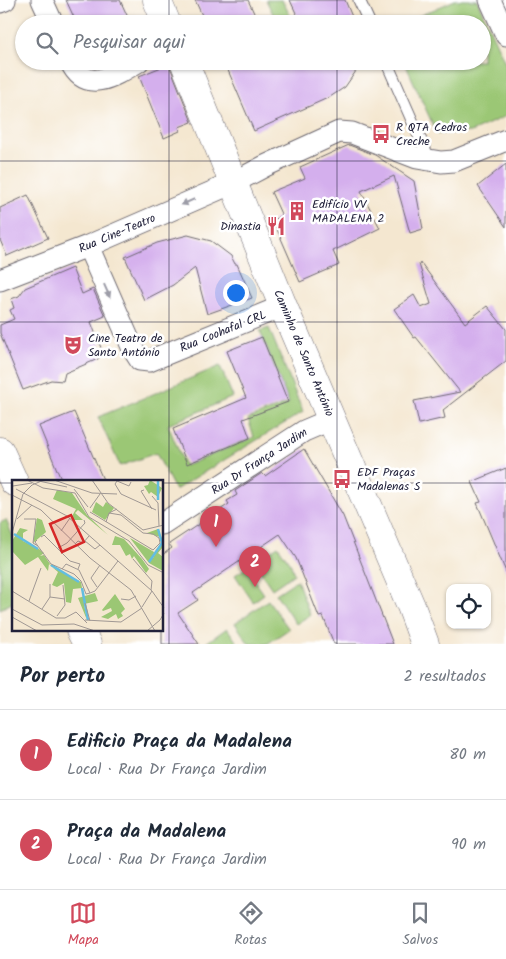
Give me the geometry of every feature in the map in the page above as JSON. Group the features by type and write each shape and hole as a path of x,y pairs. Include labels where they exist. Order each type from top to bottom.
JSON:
{"street":[{"path":"0,2 5,0"},
{"path":"42,0 49,15"},
{"path":"157,0 163,15"},
{"path":"490,0 506,35"},
{"path":"76,70 83,77 92,81 104,80 122,70"},
{"name":"Caminho de Santo António","path":"188,70 283,306 411,606 425,644"},
{"name":"Rua Cine-Teatro","path":"0,280 88,246 233,183 339,132 352,133 417,158 441,162 454,161 506,140"},
{"name":"Rua Coohafal CRL","path":"88,246 133,349 140,360 149,361 283,306"},
{"name":"Rua Dr França Jardim","path":"164,523 304,431 332,419"},
{"path":"0,451 13,480"},
{"path":"81,632 87,644"}],"lane":[{"path":"359,0 366,15"},
{"path":"390,70 430,161"}],"green space":[{"path":"266,0 282,0 290,15 274,15"},
{"path":"455,0 477,0 484,15 421,15"},
{"path":"491,31 506,65 506,116 471,132 437,134 408,70 491,70"},
{"path":"269,328 303,412 175,490 156,453 120,466 98,417 220,366 233,397 168,425 185,466 254,437 248,419 289,403 260,331"},
{"path":"6,520 12,534 12,603 0,609 0,523"},
{"path":"278,546 291,565 294,574 272,589 254,562"},
{"path":"246,568 264,594 253,602 235,575"},
{"path":"297,580 310,615 296,624 276,594"},
{"path":"268,600 289,629 267,644 249,644 235,623"},
{"path":"227,628 238,644 206,643"}],"building":[{"path":"66,0 120,0 127,15 73,15"},
{"path":"195,0 248,0 255,15 202,15"},
{"path":"290,0 345,0 351,15 297,15"},
{"path":"154,70 171,70 192,122 179,127 180,131 164,138 139,76"},
{"path":"228,70 357,70 345,87 330,97 254,131"},
{"name":"Edifício VV MADALENA 2","path":"349,145 375,155 414,181 423,229 410,233 394,176 361,191 380,228 333,251 339,265 300,282 273,220 282,216 271,192 305,178 300,167"},
{"path":"506,164 506,227 478,186"},
{"path":"28,195 48,238 7,256 0,240 0,208"},
{"path":"188,235 211,241 231,256 235,264 237,264 252,298 207,314 195,268 173,285 144,300 125,257 157,243"},
{"path":"421,263 465,323 487,306 506,329 506,361 443,410 445,418 419,424 414,401 460,392 416,337 414,338 394,309 414,295 421,308 431,304 419,264"},
{"path":"72,268 82,294 93,289 105,316 91,322 103,353 98,359 65,373 63,381 51,380 23,390 0,333 0,325 14,319 10,310 14,308 11,299 19,296 25,288"},
{"path":"262,337 288,402 243,419 250,438 187,464 173,429 246,398 227,351"},
{"path":"74,412 103,480 61,480 39,426"},
{"path":"304,449 343,516 393,644 334,644 323,616 319,617 296,558 280,534 193,593 198,600 178,613 199,644 162,644 162,632 164,632 164,554 172,548 169,544 229,504 227,501 237,495 235,491 262,473 265,476"},
{"path":"506,468 506,572 477,503 481,502 472,482"}],"place":[{"name":"R QTA Cedros Creche","path":"381,134"},
{"name":"Edifício VV MADALENA 2","path":"297,211"},
{"name":"Dinastia","path":"276,226"},
{"name":"Cine Teatro de Santo António","path":"73,345"},
{"name":"EDF Praças Madalenas S","path":"342,479"},
{"name":"Edificio Praça da Madalena","path":"216,547"},
{"name":"Praça da Madalena","path":"255,587"}]}
